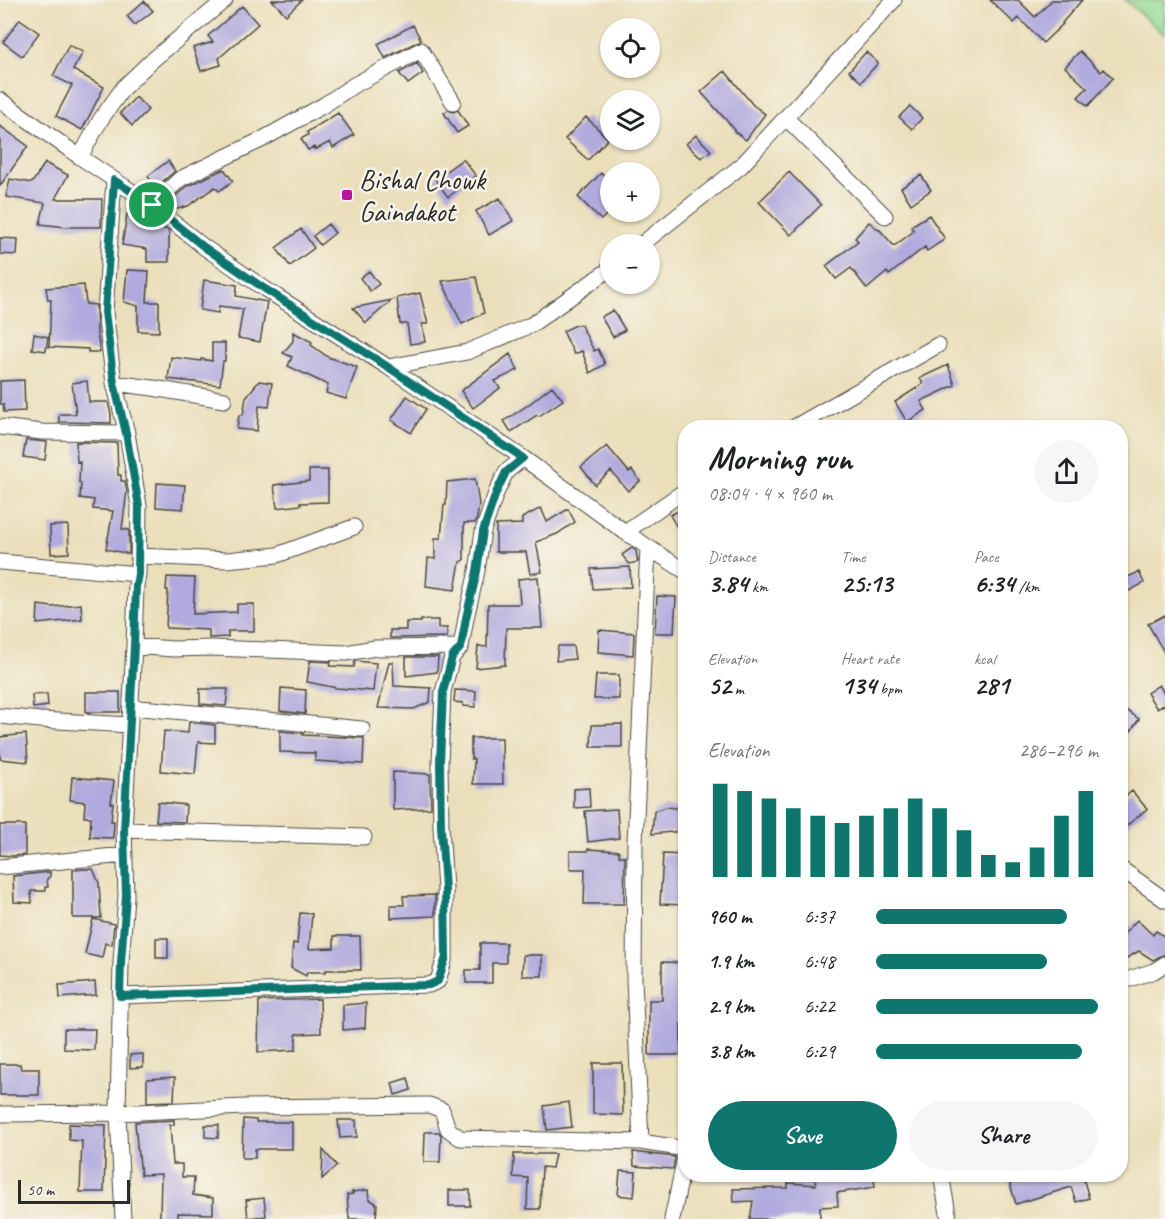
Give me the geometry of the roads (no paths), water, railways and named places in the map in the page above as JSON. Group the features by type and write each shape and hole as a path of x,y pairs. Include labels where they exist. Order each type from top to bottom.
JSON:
{"street":[{"path":"80,157 101,119 124,87 149,63 225,0"},
{"path":"655,234 741,166 894,0"},
{"path":"152,205 180,179 261,140 324,105 354,85 421,50 453,102"},
{"path":"0,100 152,205 204,247 265,289 388,367 678,567"},
{"path":"786,118 885,216"},
{"path":"114,180 105,312 114,383 126,433 139,506 139,556 124,830 126,896 120,996 118,1113 123,1219"},
{"path":"388,367 467,352 531,326 600,276"},
{"path":"807,420 938,345"},
{"path":"114,383 224,400"},
{"path":"0,427 42,432 126,433"},
{"path":"120,996 429,985 438,981 446,957 441,827 443,692 452,657 461,647 483,531 506,472 523,458"},
{"path":"625,532 678,496"},
{"path":"139,556 227,560 277,555 354,527"},
{"path":"641,1142 634,979 635,842 648,547"},
{"path":"0,562 138,574"},
{"path":"134,646 173,650 212,648 346,653 375,648 461,647"},
{"path":"131,707 362,729"},
{"path":"0,716 130,725"},
{"path":"124,830 364,837"},
{"path":"0,867 126,855"},
{"path":"1128,874 1165,900"},
{"path":"1128,979 1154,971 1165,964"},
{"path":"0,1114 118,1113 245,1107 429,1105 442,1110 448,1129 460,1138 641,1142 678,1149"},
{"path":"672,1219 680,1182"},
{"path":"942,1182 949,1219"}],"place":[{"name":"Bishal Chowk Gaindakot","path":"347,195"}]}
